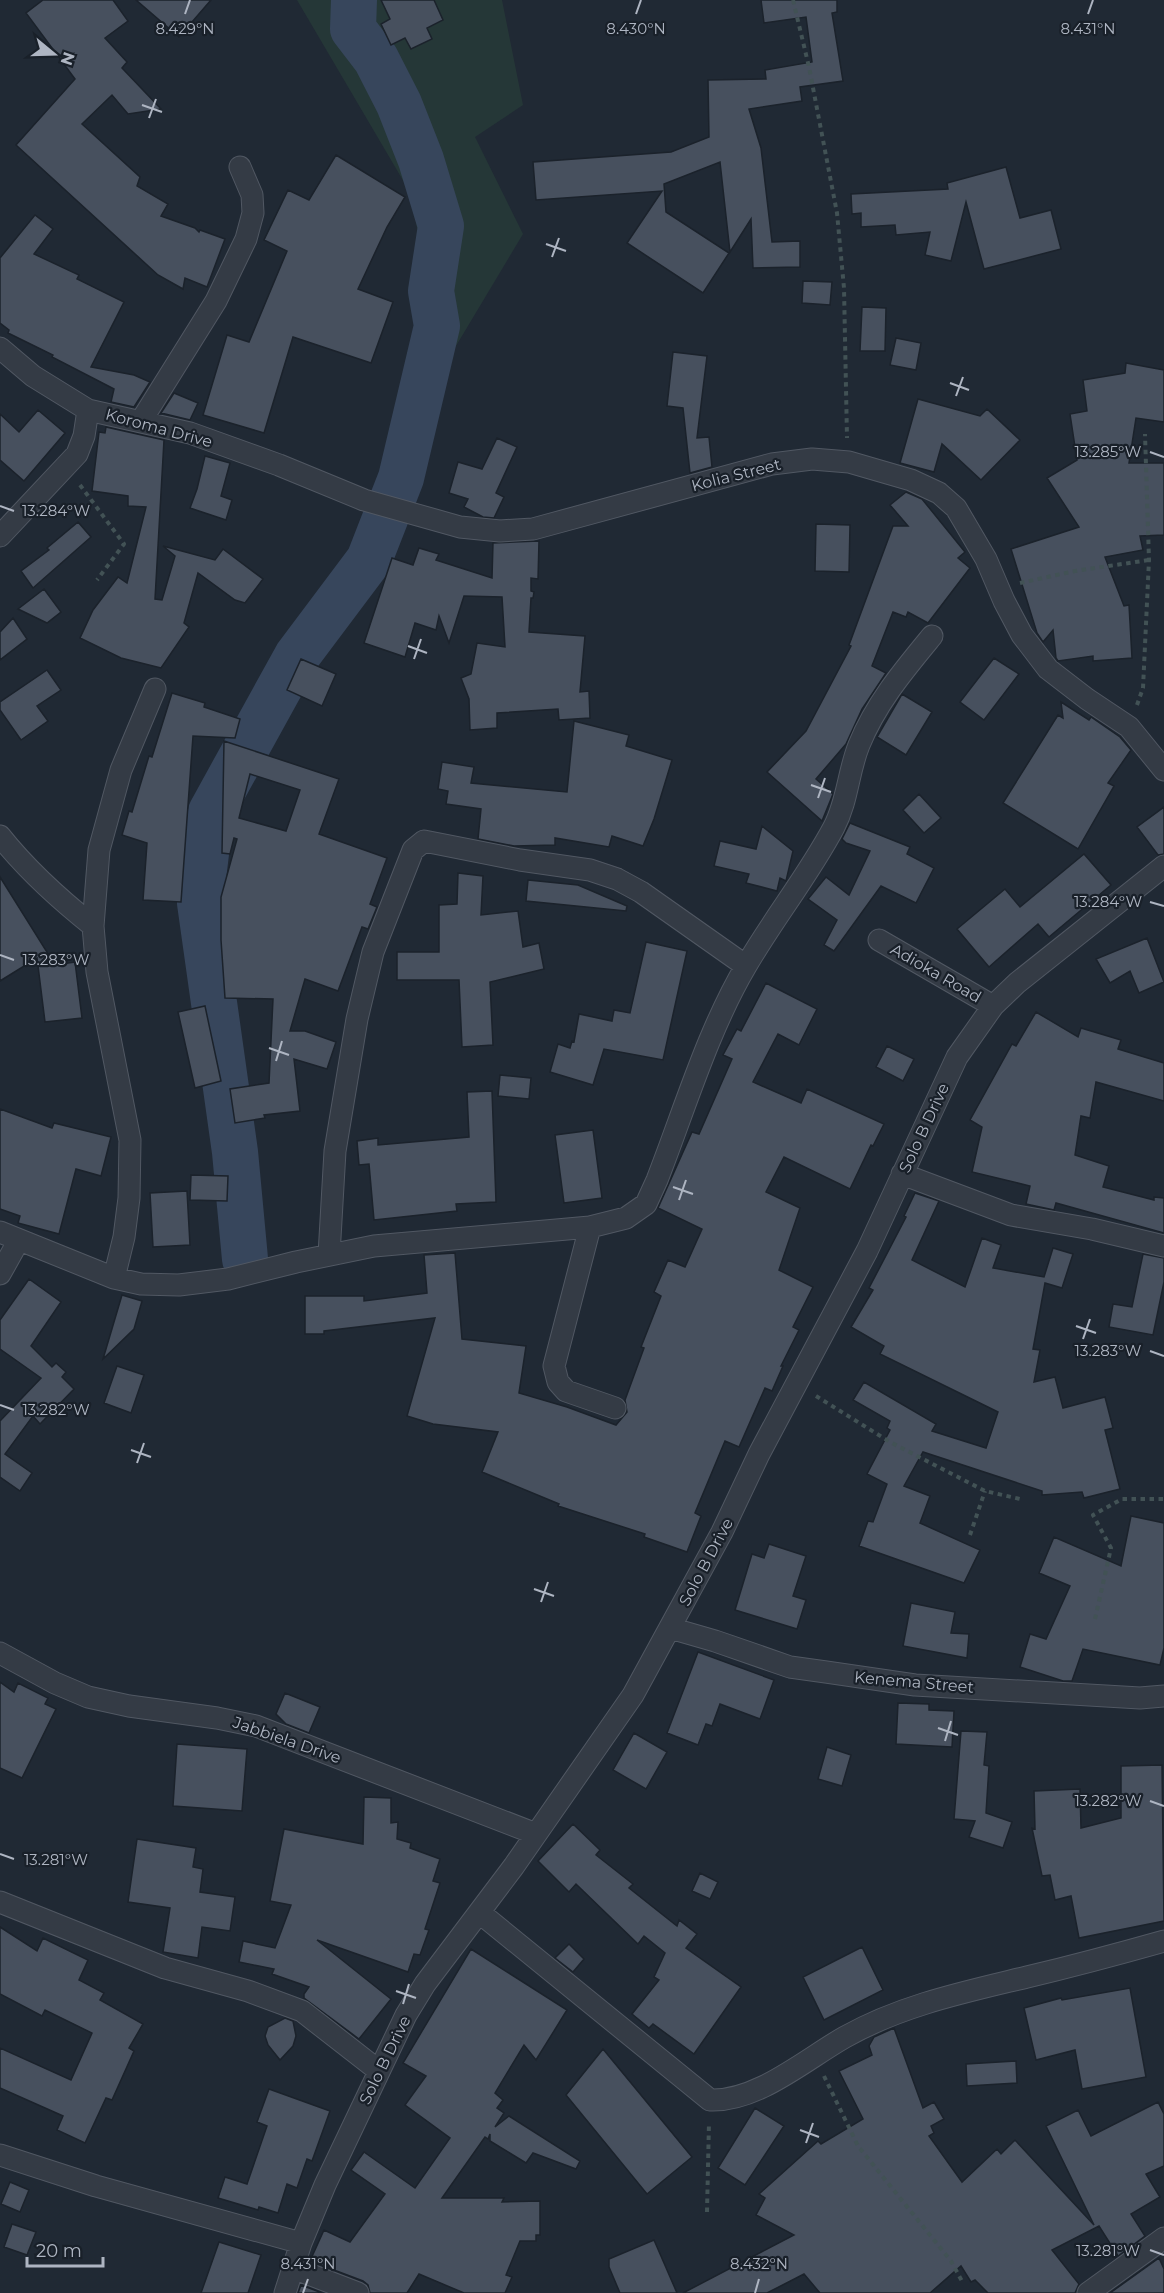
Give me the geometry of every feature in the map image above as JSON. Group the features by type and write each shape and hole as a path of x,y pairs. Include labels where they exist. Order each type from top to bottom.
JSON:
{"street":[{"path":"141,421 216,301 246,239 253,213 252,195 240,167"},
{"name":"Koroma Drive","path":"0,348 33,376 88,410 190,433 279,465 364,500 422,516"},
{"path":"0,536 77,454 84,436 88,410"},
{"name":"Kolia Street","path":"422,516 460,527 500,531 533,529 772,464 812,459 849,462 911,480 939,493 956,508 986,559 1022,635 1048,669 1129,727 1164,770"},
{"path":"0,1274 9,1236 114,1278 141,1284 179,1285 228,1279 329,1255 397,1244 590,1227 626,1218 646,1204 720,1016 746,966 834,826 847,797 858,747 868,723 899,676 932,636"},
{"path":"114,1278 124,1237 129,1198 130,1140 97,972 93,926 99,850 121,770 155,688"},
{"path":"0,836 16,857 93,926"},
{"path":"329,1255 335,1150 357,1019 373,952 413,850 424,841 520,860 590,870 617,879 641,892 746,966"},
{"name":"Solo B Drive","path":"285,2293 301,2243 325,2185 406,2015 451,1947 480,1914 633,1695 722,1532 759,1455 867,1251 957,1057 993,1006 1017,983 1164,866"},
{"name":"Adioka Road","path":"879,940 993,1006"},
{"path":"902,1174 1011,1215 1092,1229 1164,1246"},
{"path":"590,1227 554,1366 558,1382 566,1391 615,1408"},
{"name":"Kenema Street","path":"670,1628 790,1667 904,1683 1140,1698 1164,1696"},
{"name":"Jabbiela Drive","path":"0,1653 55,1683 88,1697 129,1706 218,1718 256,1726 536,1834"},
{"path":"0,1902 165,1968 248,1991 302,2012 379,2071"},
{"path":"480,1914 710,2100 734,2098 753,2091 846,2036 939,1998 1164,1941"},
{"path":"0,2155 96,2186 301,2243"},
{"path":"1088,2293 1164,2238"},
{"path":"293,2268 358,2293"}],"path":[{"path":"793,0 809,67 837,213 844,288 845,400 849,462"},
{"path":"1129,727 1143,688 1149,560 1144,434"},
{"path":"66,466 124,544 97,580"},
{"path":"998,588 1075,571 1149,560"},
{"path":"798,1385 890,1442 985,1491 1020,1499"},
{"path":"970,1535 985,1491"},
{"path":"1095,1619 1111,1548 1093,1515 1122,1499 1164,1499"},
{"path":"814,2056 858,2146 951,2261 963,2283"},
{"path":"707,2212 710,2100"}],"shaded area":[{"path":"297,0 502,0 523,105 475,137 523,234 432,386 404,488 392,485 414,394 423,262 411,194"}],"building":[{"path":"43,0 113,0 128,21 105,38 127,62 122,68 161,109 128,114 112,95 82,124 140,177 137,186 168,204 161,216 195,228 199,232 200,230 225,239 207,287 185,278 183,289 158,275 16,145 75,79 26,13"},
{"path":"136,0 211,0 179,37"},
{"path":"381,0 434,0 443,20 427,28 432,39 411,49 405,38 391,45 381,24 390,19"},
{"path":"761,0 837,0 837,12 832,13 843,81 800,87 802,101 749,109 761,148 772,242 800,241 800,267 753,268 751,219 730,252 720,162 664,184 666,212 729,253 703,293 627,243 662,191 536,200 533,162 671,152 709,137 708,80 766,79 765,70 812,62 806,17 764,23"},
{"path":"336,155 405,197 387,227 358,289 393,302 371,363 293,337 264,433 203,415 227,335 249,342 287,251 264,240 288,190 309,200"},
{"path":"1006,167 1020,218 1051,210 1061,249 984,269 966,202 951,261 925,255 930,232 896,235 895,225 861,227 861,213 852,214 851,194 948,189 947,183"},
{"path":"35,215 53,229 34,254 79,275 77,279 124,302 91,367 134,375 150,382 134,407 111,402 114,389 8,333 9,330 0,323 0,258"},
{"path":"803,281 832,282 830,305 802,303"},
{"path":"862,307 886,308 885,351 860,351"},
{"path":"896,338 921,343 916,370 890,365"},
{"path":"673,352 707,356 697,438 709,437 712,467 690,473 683,408 667,406"},
{"path":"1126,363 1164,370 1164,422 1136,418 1129,463 1164,463 1164,535 1140,536 1143,550 1105,557 1124,606 1129,605 1132,658 1093,661 1093,656 1058,661 1053,630 1043,642 1037,633 1011,549 1079,527 1047,478 1077,460 1070,414 1087,411 1083,380 1125,373"},
{"path":"174,393 198,403 190,420 161,413"},
{"path":"918,399 980,416 987,409 1020,440 981,480 942,444 934,472 900,463"},
{"path":"38,410 65,433 24,481 0,460 0,414 19,432"},
{"path":"106,427 164,440 155,599 162,600 175,556 163,546 215,560 223,549 263,579 245,603 235,600 198,573 184,623 189,627 161,668 121,658 80,638 93,610 118,577 127,583 146,507 128,506 128,496 92,491 99,432 105,433"},
{"path":"497,438 517,447 496,493 504,497 494,518 483,517 464,507 468,499 449,493 458,462 482,469"},
{"path":"205,456 230,463 221,496 232,500 226,520 190,508"},
{"path":"906,492 922,499 965,552 958,558 970,568 928,623 908,612 906,617 893,612 872,666 886,673 862,709 846,744 816,779 833,794 822,821 767,772 806,731 851,646 849,645 893,526 908,526 890,505"},
{"path":"78,522 91,537 33,588 21,571 49,550 47,548"},
{"path":"816,524 850,525 849,572 815,571"},
{"path":"539,541 538,579 531,578 531,591 534,592 531,598 529,632 585,636 580,692 589,691 590,718 559,720 558,709 497,713 497,728 470,730 469,699 461,678 471,674 477,643 505,647 502,597 464,596 449,643 439,616 436,630 415,623 405,657 364,643 392,558 413,565 419,548 439,554 436,560 492,578 493,543"},
{"path":"44,589 61,612 47,623 18,609"},
{"path":"13,618 27,639 0,660 0,632"},
{"path":"994,658 1019,674 984,720 960,702"},
{"path":"301,659 336,674 322,706 287,690"},
{"path":"47,670 61,690 37,706 48,721 21,740 0,710 0,702"},
{"path":"172,693 205,703 204,707 240,719 235,738 193,736 181,902 143,900 147,843 122,835 129,811 132,812 149,756 152,757"},
{"path":"902,694 932,712 906,755 877,737"},
{"path":"1061,702 1089,720 1091,717 1120,737 1131,750 1108,783 1114,786 1078,849 1003,803 1058,715 1063,718"},
{"path":"574,721 629,735 626,746 672,760 643,846 612,836 609,847 555,838 555,845 514,846 478,839 481,809 446,804 448,791 438,789 442,762 474,767 471,783 567,792"},
{"path":"224,741 339,779 319,834 387,858 370,904 377,907 368,929 362,927 338,991 305,979 290,1031 305,1031 336,1042 327,1069 294,1059 300,1111 264,1115 265,1118 235,1123 230,1089 269,1083 273,999 225,998 221,897 237,839 234,838 230,854 222,853","holes":["250,774 300,790 286,831 239,818"]},
{"path":"919,794 941,818 924,833 903,810"},
{"path":"1164,807 1164,854 1158,855 1137,827"},
{"path":"850,823 910,847 907,854 934,868 916,903 881,886 834,951 824,945 837,920 808,899 826,877 849,895 870,851 846,843 842,839"},
{"path":"762,826 793,851 786,881 780,878 777,891 746,883 749,874 714,866 720,841 756,849"},
{"path":"1084,854 1111,885 1049,937 1038,924 989,967 957,929 1005,889 1020,907"},
{"path":"458,873 483,876 481,915 518,911 523,947 539,943 544,969 490,982 493,1045 462,1047 459,980 397,980 397,952 439,952 439,905 457,904"},
{"path":"0,877 55,965 75,962 82,1018 45,1022 37,958 0,981"},
{"path":"528,880 578,885 627,906 626,911 526,901"},
{"path":"1147,938 1164,982 1139,993 1130,971 1110,983 1096,959"},
{"path":"646,942 687,951 663,1060 604,1049 593,1085 550,1072 558,1044 570,1048 572,1041 574,1042 579,1014 612,1021 614,1010 630,1013"},
{"path":"766,983 817,1009 799,1045 778,1034 753,1082 801,1103 807,1089 884,1124 850,1189 784,1157 766,1192 800,1208 779,1270 813,1287 793,1327 799,1330 781,1366 783,1366 772,1391 765,1388 739,1447 725,1441 695,1513 701,1516 687,1552 644,1537 645,1534 558,1506 559,1504 482,1472 498,1432 433,1424 407,1416 435,1318 324,1331 324,1334 305,1334 305,1296 364,1296 364,1301 427,1293 424,1255 455,1253 462,1339 526,1346 519,1393 616,1425 627,1412 625,1400 644,1348 641,1347 661,1296 654,1292 668,1260 685,1267 702,1229 658,1208 692,1132 699,1134 732,1059 723,1055 737,1029 741,1031"},
{"path":"205,1006 221,1081 195,1088 178,1012"},
{"path":"1036,1012 1078,1037 1081,1028 1121,1040 1118,1049 1164,1063 1164,1101 1096,1082 1090,1118 1081,1116 1075,1155 1109,1166 1103,1187 1154,1200 1154,1197 1164,1198 1164,1233 1056,1203 1054,1210 1026,1204 1030,1186 972,1172 982,1127 970,1120 1012,1044 1016,1046"},
{"path":"887,1046 914,1059 903,1081 876,1067"},
{"path":"500,1075 531,1078 529,1099 498,1096"},
{"path":"492,1091 496,1202 456,1204 457,1211 374,1220 369,1164 359,1165 357,1141 378,1138 378,1145 469,1137 467,1092"},
{"path":"0,1109 52,1128 54,1123 111,1137 101,1176 76,1169 59,1234 18,1223 20,1216 0,1209"},
{"path":"593,1130 602,1198 564,1203 555,1135"},
{"path":"191,1175 228,1176 227,1201 190,1200"},
{"path":"187,1191 190,1245 153,1247 150,1193"},
{"path":"915,1193 939,1201 912,1260 965,1287 982,1238 1001,1245 993,1268 1044,1277 1053,1248 1073,1254 1062,1288 1045,1283 1033,1349 1040,1350 1034,1382 1055,1377 1063,1408 1105,1397 1113,1428 1105,1430 1120,1489 1084,1498 1082,1492 1042,1495 1042,1491 923,1452 904,1486 930,1496 920,1523 980,1550 964,1583 859,1546 868,1521 873,1522 887,1484 867,1474 890,1430 887,1428 890,1421 853,1400 864,1382 936,1424 932,1431 986,1448 998,1412 880,1354 884,1346 851,1327 873,1290 869,1288 906,1217 904,1216"},
{"path":"1143,1254 1164,1258 1164,1282 1153,1335 1109,1327 1113,1304 1132,1307"},
{"path":"29,1279 61,1302 31,1346 52,1367 56,1363 66,1372 62,1377 74,1389 40,1424 33,1416 5,1454 32,1473 20,1491 0,1477 0,1421 41,1378 0,1349 0,1320"},
{"path":"122,1295 142,1301 134,1329 103,1359"},
{"path":"117,1366 144,1375 131,1413 104,1403"},
{"path":"1131,1516 1164,1523 1164,1648 1160,1665 1083,1649 1072,1681 1063,1681 1020,1667 1030,1634 1046,1639 1070,1586 1039,1573 1054,1537 1121,1566"},
{"path":"769,1544 806,1556 793,1596 806,1600 797,1629 735,1610 752,1554 764,1558"},
{"path":"911,1603 955,1612 951,1633 969,1634 967,1658 903,1646"},
{"path":"698,1652 774,1680 760,1719 720,1704 712,1726 706,1724 698,1745 667,1733"},
{"path":"0,1682 14,1692 18,1683 48,1698 45,1704 56,1709 22,1778 0,1768"},
{"path":"285,1693 320,1707 309,1733 286,1724 276,1714"},
{"path":"898,1703 929,1704 929,1710 954,1711 952,1747 896,1744"},
{"path":"961,1731 987,1732 984,1765 989,1766 986,1813 1012,1822 1003,1848 969,1837 975,1821 954,1819"},
{"path":"634,1733 667,1752 646,1789 613,1770"},
{"path":"177,1744 247,1749 242,1811 173,1806"},
{"path":"827,1747 851,1755 842,1786 818,1779"},
{"path":"1162,1765 1164,1921 1079,1938 1071,1896 1055,1900 1050,1875 1042,1876 1032,1828 1035,1829 1034,1791 1080,1789 1081,1828 1121,1818 1121,1766"},
{"path":"364,1797 391,1798 391,1823 398,1822 397,1839 411,1843 410,1848 440,1859 433,1881 440,1883 425,1929 429,1930 420,1955 414,1954 408,1972 317,1940 391,1999 359,2039 304,1998 309,1987 272,1974 274,1969 239,1962 243,1941 275,1948 291,1905 270,1901 284,1829 363,1844"},
{"path":"573,1824 600,1850 596,1855 633,1884 629,1888 677,1926 679,1920 697,1934 686,1948 741,1987 694,2054 653,2024 649,2028 632,2014 659,1980 654,1977 665,1953 644,1936 638,1944 576,1884 569,1892 538,1861"},
{"path":"137,1839 196,1848 193,1867 203,1869 200,1892 235,1897 230,1931 202,1927 198,1958 163,1952 170,1908 128,1902"},
{"path":"700,1873 718,1882 710,1899 692,1891"},
{"path":"0,1927 37,1951 43,1938 88,1960 79,1980 104,1993 100,2000 143,2024 129,2048 134,2051 112,2100 106,2098 85,2143 57,2130 63,2116 0,2088 0,2048 71,2080 92,2033 45,2010 42,2016 0,1994"},
{"path":"569,1944 584,1959 573,1972 555,1958"},
{"path":"862,1947 883,1990 824,2020 803,1977"},
{"path":"471,1949 567,2010 536,2060 524,2045 495,2093 503,2100 497,2108 504,2113 495,2127 509,2116 580,2161 576,2169 533,2153 526,2163 490,2141 490,2134 488,2139 485,2137 442,2198 504,2198 502,2202 540,2201 540,2235 536,2235 536,2241 520,2241 506,2275 512,2277 505,2293 464,2293 419,2274 407,2293 370,2293 368,2285 363,2281 310,2261 324,2230 350,2242 385,2194 351,2170 364,2152 415,2188 450,2138 405,2105 426,2076 403,2063"},
{"path":"1130,1988 1146,2077 1082,2089 1075,2050 1036,2060 1024,2008 1061,1998 1062,2000"},
{"path":"285,2018 293,2021 296,2036 293,2046 280,2060 268,2045 265,2036 268,2027"},
{"path":"894,2028 923,2108 934,2102 944,2119 931,2126 934,2133 929,2136 962,2182 997,2149 1001,2154 1015,2140 1094,2225 1046,2126 1078,2110 1091,2136 1158,2102 1164,2114 1164,2166 1146,2174 1160,2197 1131,2214 1145,2236 1118,2256 1099,2226 1052,2250 1079,2284 1075,2293 988,2293 975,2280 971,2282 961,2266 930,2293 820,2293 804,2274 767,2293 683,2293 794,2235 756,2215 765,2198 759,2194 818,2141 821,2144 863,2119 839,2071 872,2055 869,2046 874,2037"},
{"path":"603,2049 692,2157 647,2194 566,2095"},
{"path":"1016,2061 1017,2083 967,2086 966,2064"},
{"path":"269,2089 330,2111 312,2161 307,2159 297,2188 287,2184 278,2213 259,2207 258,2210 218,2198 225,2177 247,2184 267,2126 257,2122"},
{"path":"755,2108 784,2126 745,2185 718,2168"},
{"path":"10,2182 29,2190 20,2212 1,2204"},
{"path":"12,2224 36,2232 27,2255 4,2247"},
{"path":"654,2240 677,2293 620,2293 609,2267 609,2259"},
{"path":"219,2242 261,2255 248,2293 201,2293"},
{"path":"1159,2258 1164,2269 1164,2293 1110,2293"},
{"path":"301,2285 322,2293 298,2293"}],"waterway":[{"path":"245,1259 235,1152 200,903 211,812 297,656 369,560 401,478 437,326 431,291 441,226 421,160 399,104 376,59 353,29 354,0"}]}
